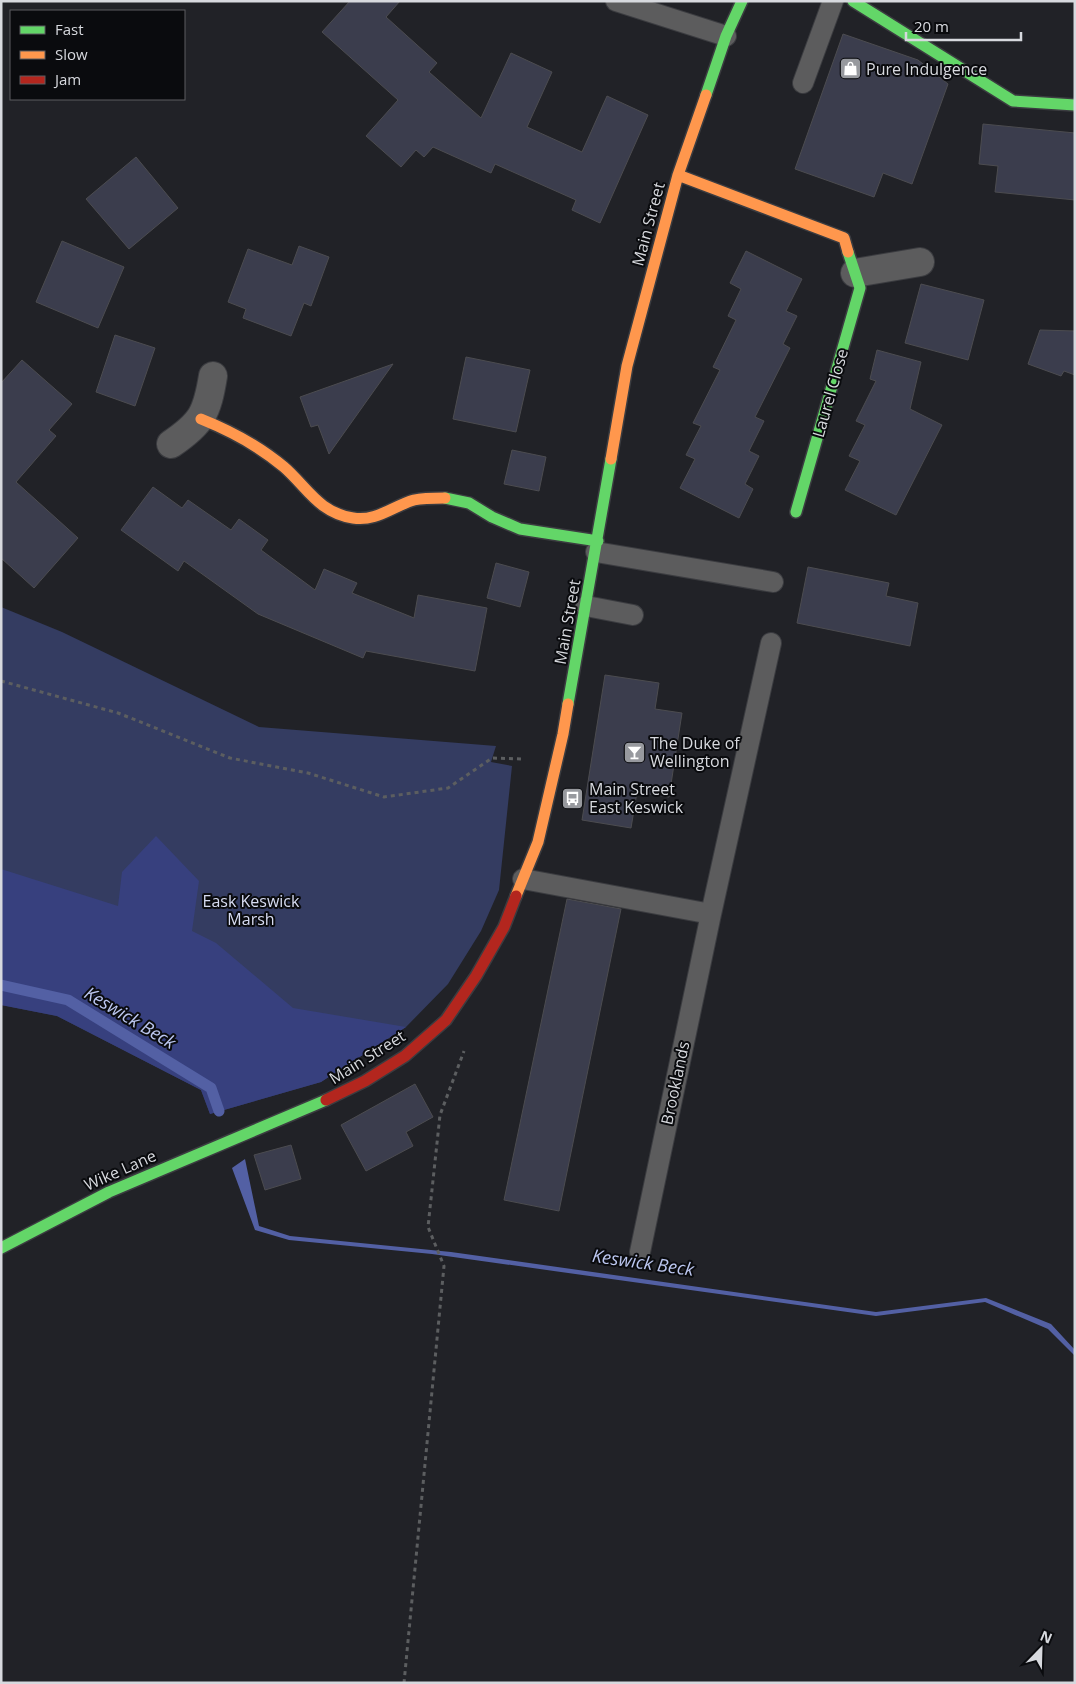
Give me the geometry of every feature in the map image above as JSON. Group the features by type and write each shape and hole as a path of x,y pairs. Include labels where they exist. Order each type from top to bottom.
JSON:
{"street":[{"name":"Main Street","path":"255,1131 313,1107 365,1081 405,1056 446,1020 476,976 504,927 538,842 557,761 597,546 627,366 678,175 726,36 742,1"},
{"path":"853,1 1013,101 1075,105"},
{"name":"Laurel Close","path":"678,175 844,238 860,288 796,512"},
{"path":"855,273 920,262"},
{"path":"171,444 189,432 201,419 209,399 213,376"},
{"path":"201,419 224,428 266,453 297,480 321,505 337,515 355,519 373,518 415,500 442,498 469,503 492,517 520,529 597,546"},
{"name":"Wike Lane","path":"1,1248 109,1192 255,1131"}],"lane":[{"path":"616,1 726,36"},
{"path":"803,83 833,1"},
{"path":"597,546 773,582"},
{"path":"586,606 633,615"},
{"name":"Brooklands","path":"640,1252 711,914 771,642"},
{"path":"523,879 711,914"}],"path":[{"path":"1,681 118,713 230,758 308,774 384,797 448,788 492,758 557,761"},
{"path":"404,1683 444,1264 428,1227 440,1115 467,1041 446,1020"}],"green space":[{"name":"Eask Keswick Marsh","path":"1,607 62,632 259,727 496,746 491,762 512,766 499,890 481,931 448,984 406,1027 321,1082 210,1114 201,1090 57,1016 1,1005"}],"shaded area":[{"path":"156,836 199,881 192,931 216,943 293,1008 406,1027 321,1082 210,1114 201,1090 57,1016 1,1005 1,869 118,906 122,872"},
{"path":"245,1159 259,1226 290,1236 451,1252 876,1312 986,1298 1051,1324 1075,1350 1075,1356 1048,1329 985,1302 876,1316 432,1254 289,1240 255,1230 232,1168"}],"building":[{"path":"350,1 400,1 386,17 437,63 429,72 481,118 511,53 552,72 527,127 582,152 607,96 648,115 600,223 572,210 576,200 495,164 491,173 433,147 424,157 416,150 401,167 366,136 398,100 322,32"},
{"path":"843,34 918,60 948,84 912,184 883,173 874,197 795,169"},
{"path":"983,124 1075,133 1075,200 995,192 998,166 979,164"},
{"path":"136,157 178,208 129,249 86,199"},
{"path":"62,241 124,267 98,328 36,302"},
{"path":"299,246 329,257 311,306 304,303 291,336 243,318 246,309 228,302 248,249 292,265"},
{"path":"746,251 802,279 786,311 797,316 783,344 790,348 755,417 764,421 749,451 759,456 745,484 753,489 739,518 680,488 695,459 686,455 701,426 693,423 720,370 713,367 736,320 728,316 741,289 730,283"},
{"path":"921,284 984,300 968,360 905,343"},
{"path":"1040,330 1075,331 1075,375 1064,371 1061,376 1028,364"},
{"path":"115,335 155,348 135,406 96,392"},
{"path":"877,350 921,362 910,409 942,425 896,515 845,490 860,461 849,456 865,425 856,421 876,381 870,379"},
{"path":"466,357 530,370 516,432 453,419"},
{"path":"22,360 72,404 49,430 56,436 16,482 78,538 34,588 1,558 1,383"},
{"path":"393,364 329,454 318,425 311,427 300,397"},
{"path":"512,450 546,457 539,491 504,484"},
{"path":"153,487 182,508 188,500 231,530 239,519 268,540 261,550 315,590 324,569 357,583 352,593 414,618 418,595 487,608 475,671 366,651 363,658 258,614 184,561 178,571 121,530"},
{"path":"496,563 529,572 520,607 487,598"},
{"path":"808,567 889,583 886,596 918,603 910,646 797,623"},
{"name":"The Duke of Wellington","path":"605,675 659,683 655,709 682,713 669,797 637,792 631,828 582,820"},
{"path":"567,899 621,909 559,1211 504,1200"},
{"path":"415,1084 433,1117 406,1132 413,1146 366,1171 341,1125"},
{"path":"291,1145 301,1179 265,1190 254,1155"}],"waterway":[{"name":"Keswick Beck","path":"1,985 68,1000 211,1088 219,1111"}],"traffic: fast":[{"path":"706,95 726,36 742,1"},
{"path":"853,1 1013,101 1075,105"},
{"path":"796,512 860,288 848,252"},
{"path":"568,704 611,459"},
{"path":"445,498 469,503 492,517 520,529 598,541"},
{"path":"1,1248 109,1192 326,1100"}],"traffic: slow":[{"path":"611,459 627,366 678,175 706,95"},
{"path":"678,175 844,238 848,252"},
{"path":"201,419 234,434 265,452 284,467 322,505 341,515 361,519 369,518 414,500 445,498"},
{"path":"516,896 538,842 568,704"}],"traffic: jam":[{"path":"326,1100 365,1081 405,1056 446,1020 476,976 504,927 516,896"}],"place":[{"name":"Pure Indulgence","path":"850,69"},
{"name":"The Duke of Wellington","path":"634,752"},
{"name":"Main Street East Keswick","path":"573,798"}]}
